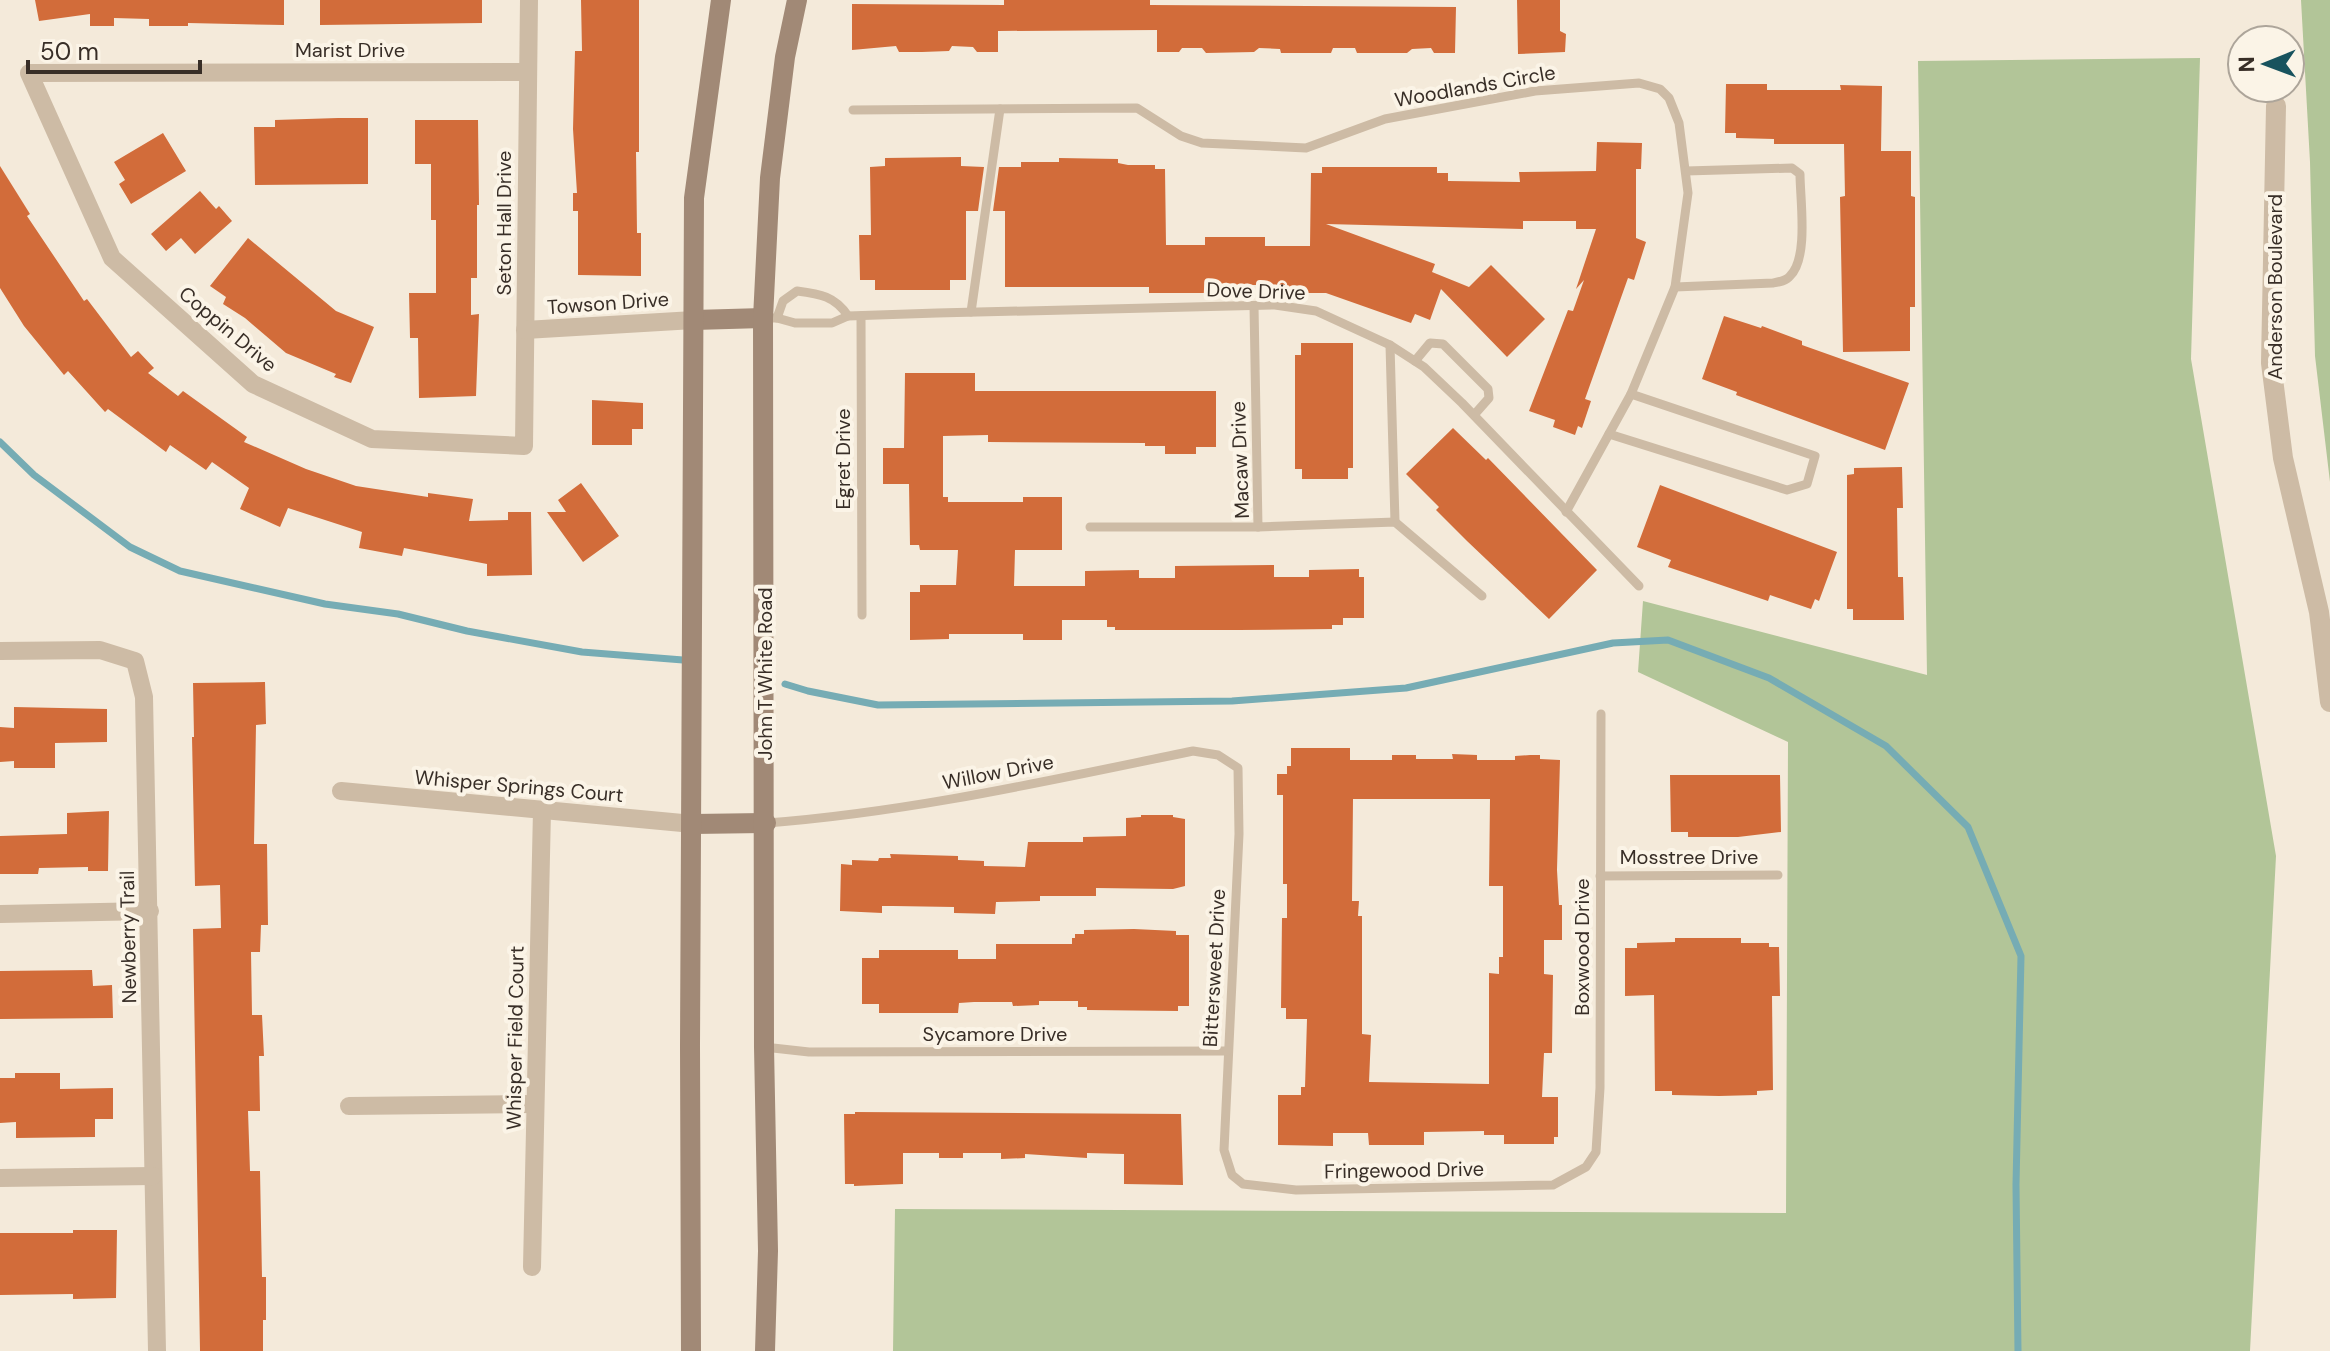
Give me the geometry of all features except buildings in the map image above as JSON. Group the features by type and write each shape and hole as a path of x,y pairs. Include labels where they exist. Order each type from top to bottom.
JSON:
{"main road":[{"path":"691,1351 694,198 721,0"},
{"name":"John T White Road","path":"765,1351 768,1251 764,1047 770,178 785,57 797,0"},
{"path":"694,320 770,318"},
{"path":"693,824 766,823"}],"street":[{"name":"Seton Hall Drive","path":"524,446 529,0"},
{"name":"Marist Drive","path":"29,73 526,72"},
{"name":"Coppin Drive","path":"29,73 112,258 253,384 372,439 524,446"},
{"name":"Anderson Boulevard","path":"2276,106 2271,363 2283,458 2319,612 2330,702"},
{"name":"Towson Drive","path":"525,330 694,320"},
{"name":"Newberry Trail","path":"0,651 100,650 135,661 144,697 157,1351"},
{"name":"Whisper Springs Court","path":"341,791 693,824"},
{"name":"Whisper Field Court","path":"532,1267 542,810"},
{"path":"0,914 150,911"},
{"path":"349,1106 535,1104"},
{"path":"0,1178 153,1176"}],"lane":[{"name":"Woodlands Circle","path":"853,110 1137,108 1181,136 1202,143 1306,148 1385,119 1535,91 1639,83 1660,89 1669,98 1679,123 1688,193 1675,287 1631,394 1566,512"},
{"path":"971,312 1000,109"},
{"path":"1675,287 1787,280 1794,273 1801,255 1800,174 1792,168 1686,171"},
{"path":"848,316 826,295 797,291 783,301 770,318 795,323 832,323 848,316 861,316"},
{"name":"Dove Drive","path":"861,316 1275,305 1316,311 1390,345 1415,361 1474,415 1639,586"},
{"name":"Macaw Drive","path":"1254,306 1258,527 1395,522"},
{"name":"Egret Drive","path":"861,316 862,615"},
{"path":"1415,361 1430,343 1443,344 1488,389 1489,398 1474,415"},
{"path":"1390,345 1395,522 1482,596"},
{"path":"1609,434 1787,490 1807,484 1815,456 1631,394"},
{"path":"1090,527 1258,527"},
{"name":"Boxwood Drive","path":"1577,1172 1586,1167 1596,1152 1600,1088 1601,714"},
{"name":"Willow Drive","path":"766,823 846,817 980,795 1193,751 1218,755 1233,764"},
{"name":"Bittersweet Drive","path":"1232,1175 1224,1150 1239,834 1238,768 1233,764"},
{"name":"Mosstree Drive","path":"1600,876 1778,875"},
{"name":"Sycamore Drive","path":"764,1047 809,1052 1227,1051"},
{"name":"Fringewood Drive","path":"1232,1175 1243,1184 1296,1190 1553,1185 1577,1172"}],"green space":[{"path":"2301,0 2330,0 2330,482 2315,356 2306,24 2302,24"},
{"path":"2200,58 2191,359 2276,856 2250,1351 893,1351 895,1209 1786,1213 1788,742 1638,672 1643,601 1927,675 1918,61"}],"waterway":[{"path":"0,442 34,475 130,547 180,571 325,604 398,614 467,631 582,652 683,660"},
{"path":"785,684 878,705 1232,701 1406,688 1613,643 1668,640 1769,678 1886,746 1968,827 2021,956 2016,1185 2018,1351"}]}
